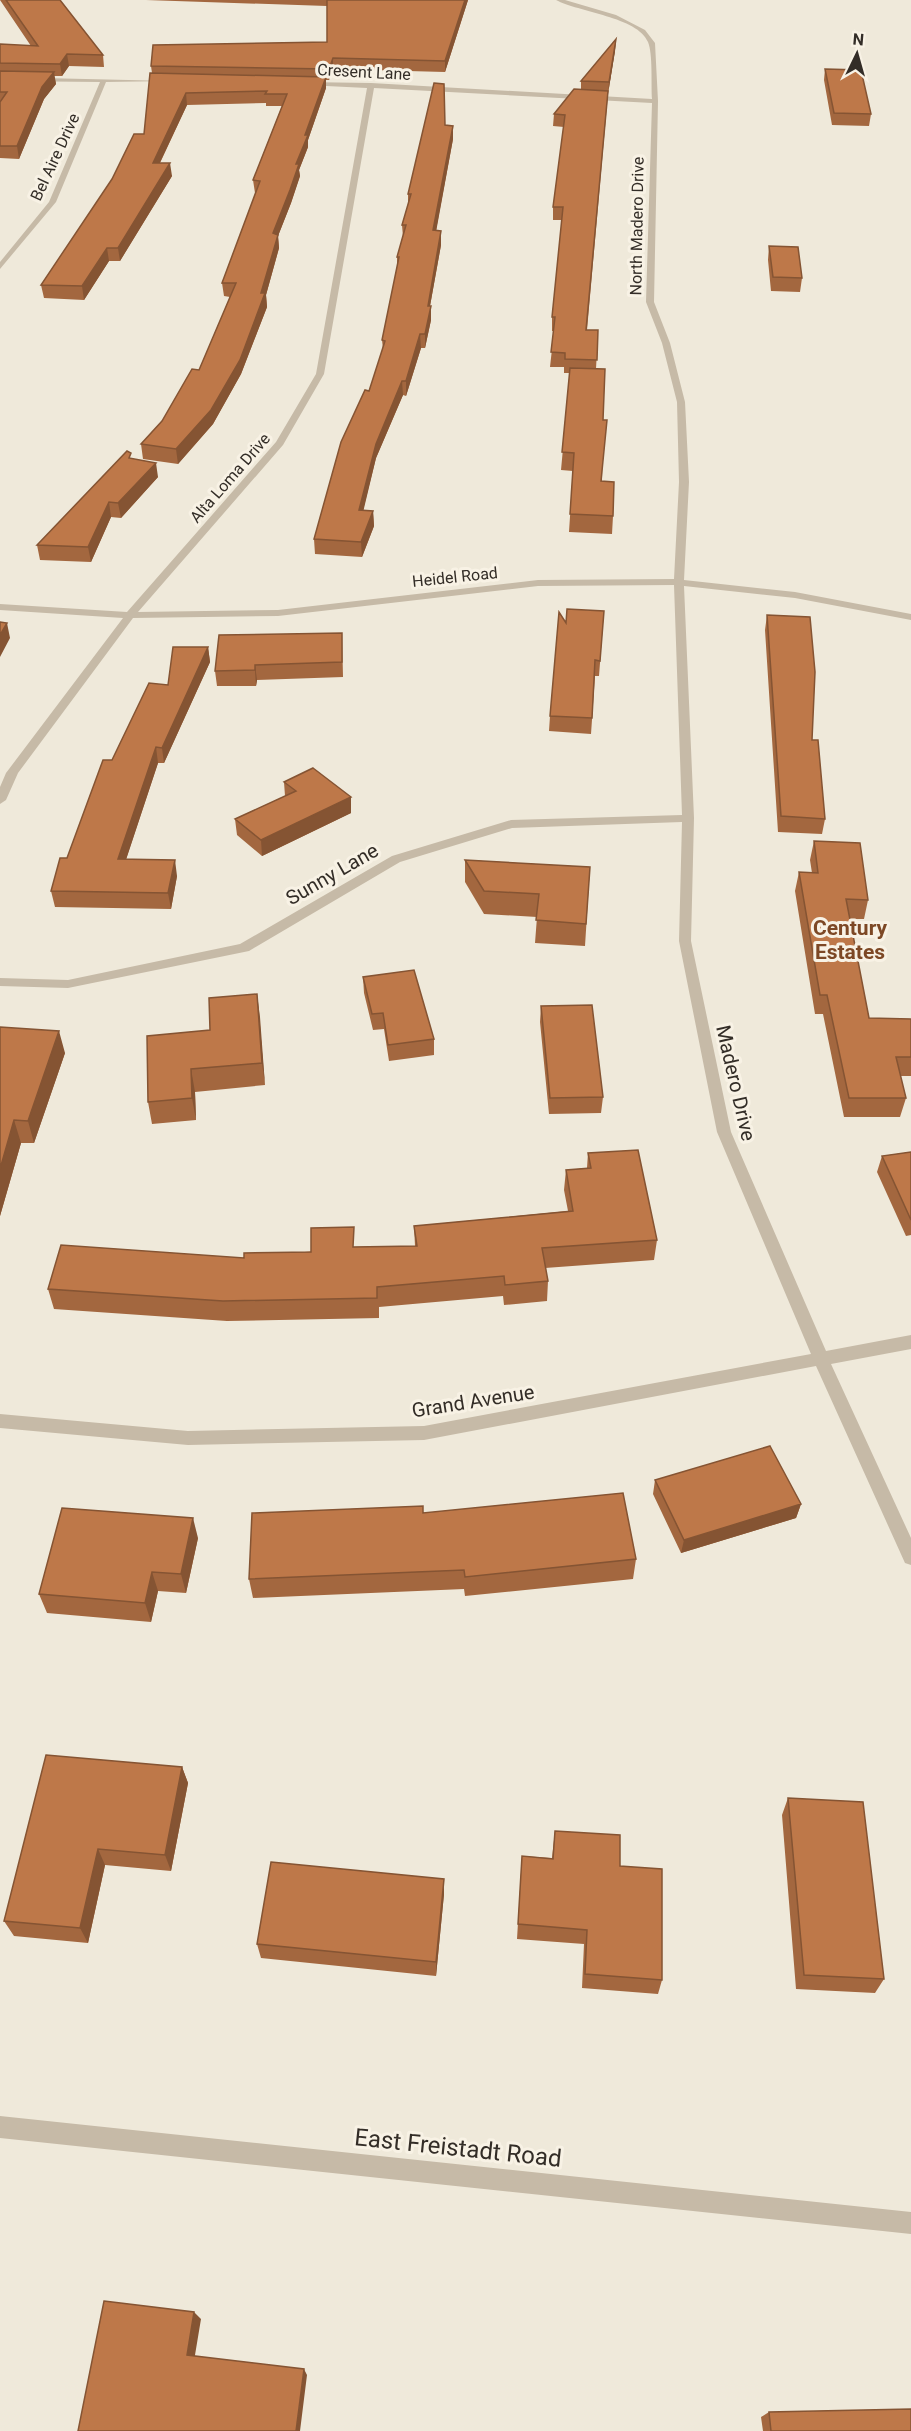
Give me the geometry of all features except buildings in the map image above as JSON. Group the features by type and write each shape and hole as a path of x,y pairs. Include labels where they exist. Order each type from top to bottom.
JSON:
{"street":[{"name":"North Madero Drive","path":"559,0 614,16 643,31 652,43 655,101 650,302 666,343 681,402 684,482 679,582"},
{"path":"0,79 103,82 176,81"},
{"name":"Bel Aire Drive","path":"0,267 52,202 103,82"},
{"name":"Cresent Lane","path":"298,83 655,101"},
{"name":"Alta Loma Drive","path":"0,800 12,773 130,615 280,443 320,374 371,85"},
{"name":"Heidel Road","path":"0,607 130,615 278,613 538,583 679,582 795,595 911,617"},
{"name":"Madero Drive","path":"679,582 688,818 685,941 724,1132 820,1359 911,1557"},
{"name":"Sunny Lane","path":"0,982 68,984 244,948 396,859 512,824 688,818"},
{"name":"Grand Avenue","path":"0,1421 188,1438 424,1433 911,1342"},
{"name":"East Freistadt Road","path":"0,2127 911,2223"}],"district":[{"name":"Century Estates","path":"850,940"}]}
